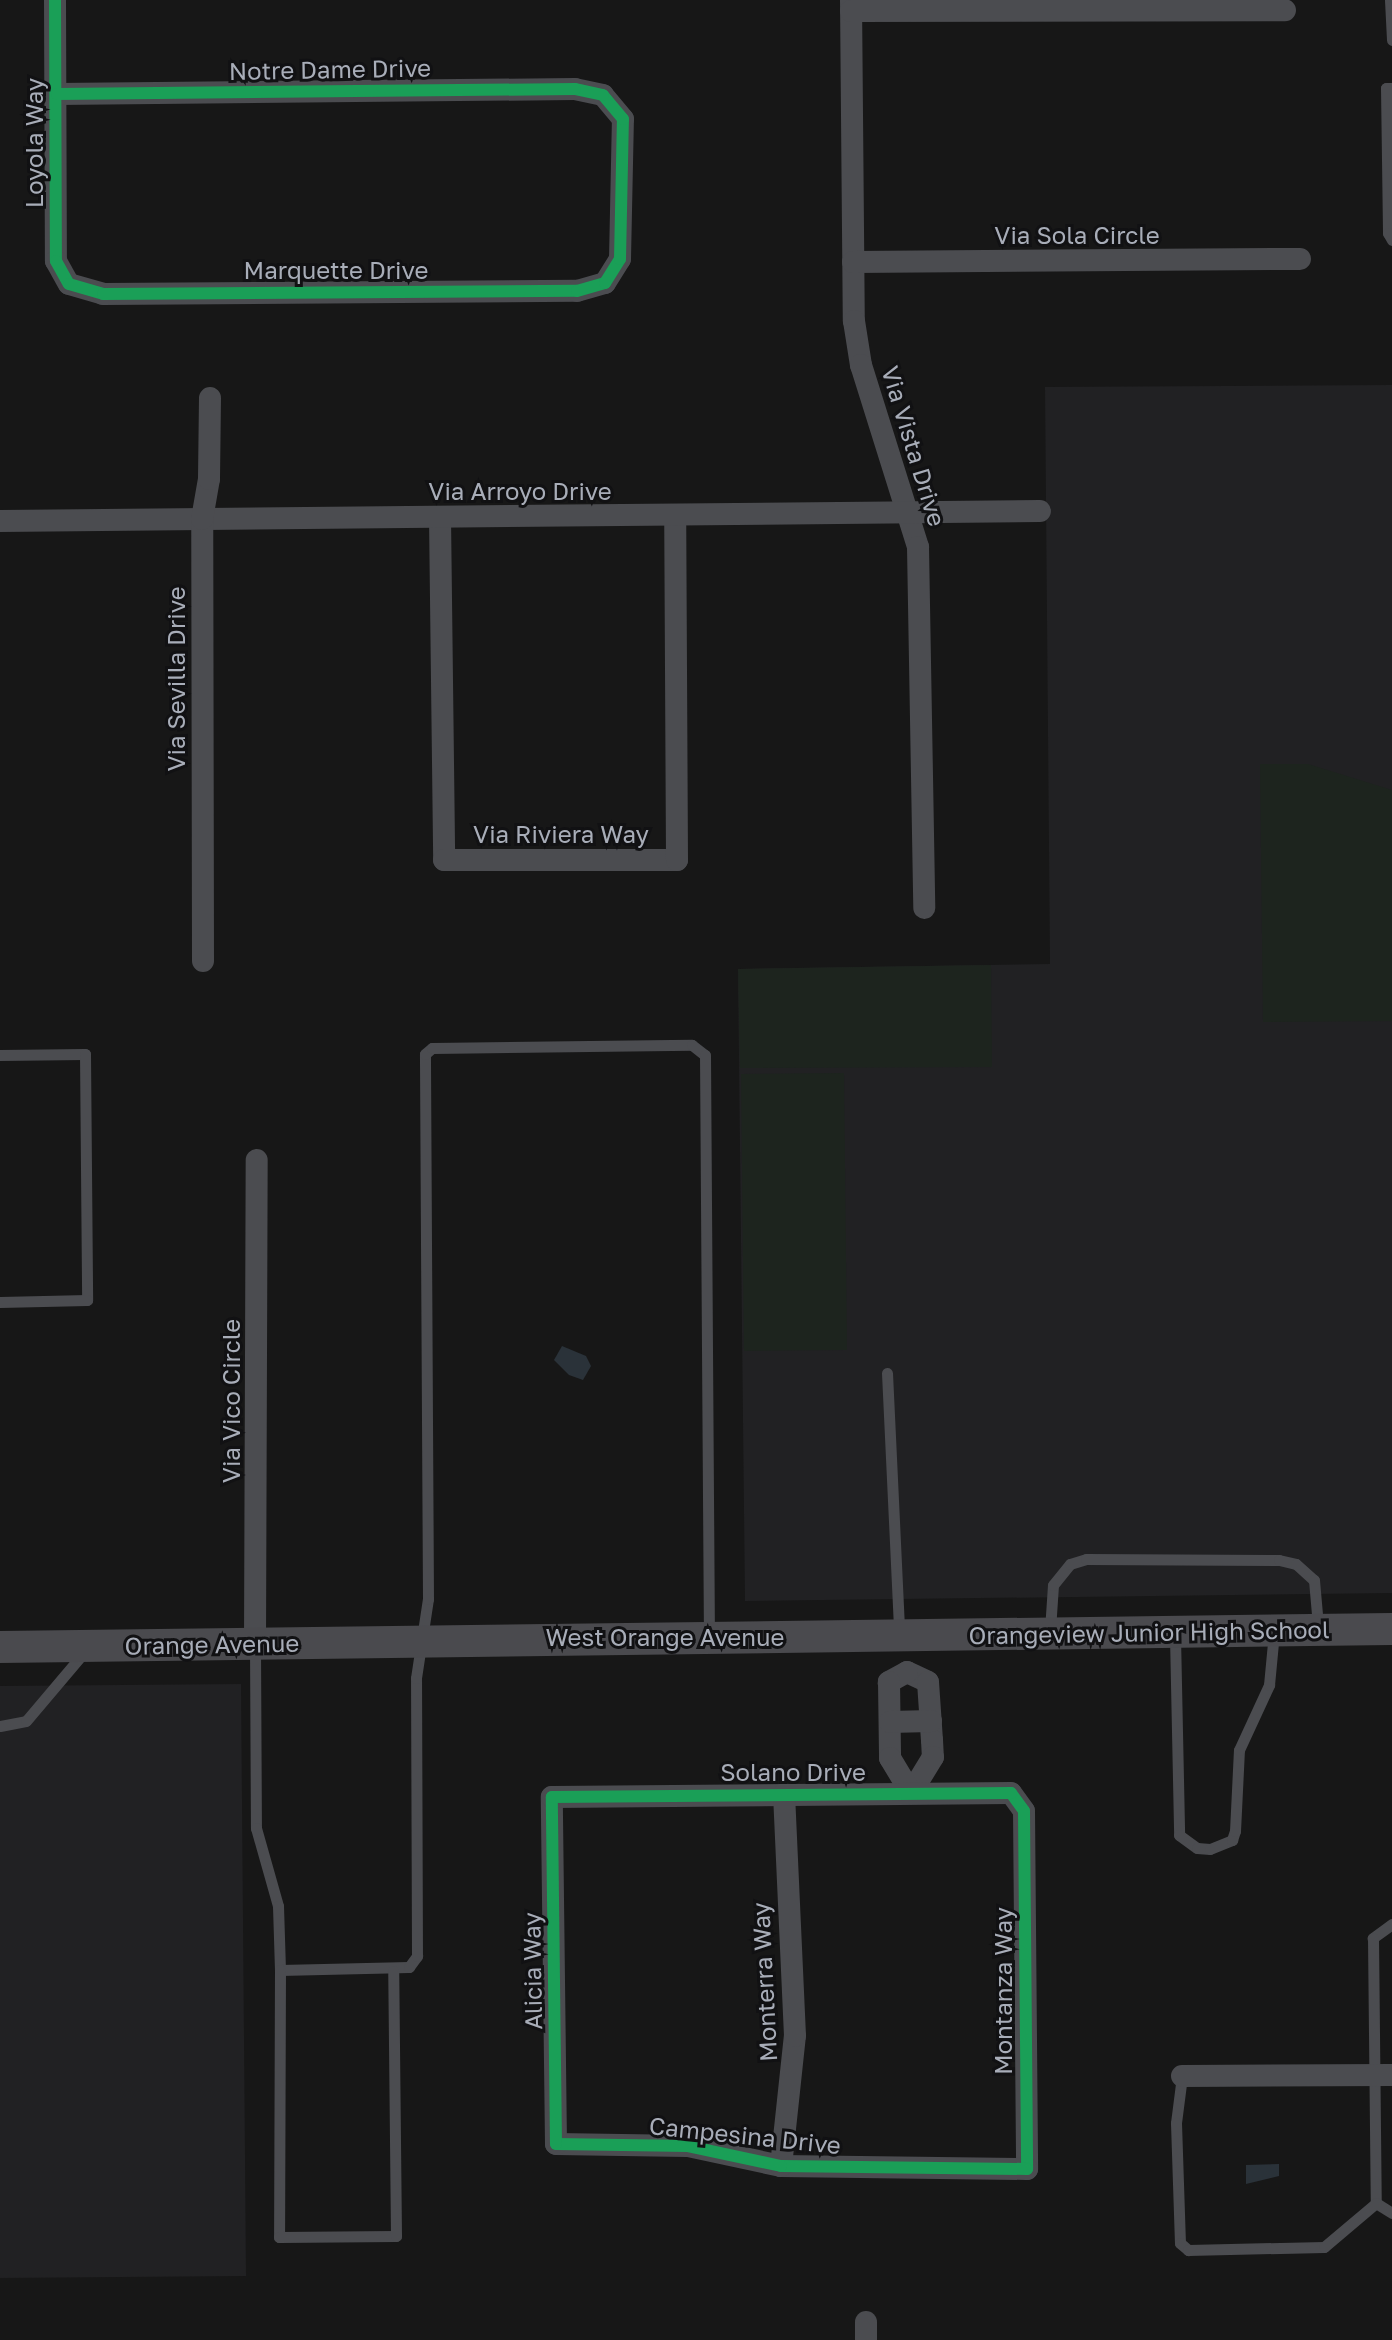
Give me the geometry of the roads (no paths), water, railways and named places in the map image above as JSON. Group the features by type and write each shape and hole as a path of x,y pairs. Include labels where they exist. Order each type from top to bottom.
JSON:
{"main road":[{"name":"Orangeview Junior High School","path":"903,1635 1392,1629"},
{"name":"West Orange Avenue","path":"423,1639 903,1635"},
{"name":"Orange Avenue","path":"0,1647 423,1639"}],"street":[{"name":"Loyola Way","path":"55,0 56,261 69,284"},
{"path":"851,6 1285,10"},
{"name":"Via Vista Drive","path":"851,6 853,262 861,365 911,513 918,547 924,908"},
{"name":"Notre Dame Drive","path":"57,94 575,89 603,95 623,119 620,259 605,283"},
{"name":"Via Sola Circle","path":"853,262 1300,259"},
{"name":"Marquette Drive","path":"69,284 103,294 577,291 605,283"},
{"name":"Via Sevilla Drive","path":"203,961 202,519 209,479 210,398"},
{"name":"Via Arroyo Drive","path":"0,521 1040,511"},
{"name":"Via Riviera Way","path":"440,517 444,860 677,860 675,516"},
{"name":"Via Vico Circle","path":"255,1643 257,1160"},
{"path":"903,1635 907,1672"},
{"path":"907,1672 928,1682 933,1757 911,1793 890,1758 889,1682 907,1672"},
{"path":"890,1722 931,1721"},
{"name":"Solano Drive","path":"552,1797 1011,1793 1024,1811"},
{"name":"Monterra Way","path":"781,2166 795,2048 784,1794"},
{"name":"Alicia Way","path":"552,1797 556,2144"},
{"name":"Montanza Way","path":"1024,1811 1027,2169"},
{"path":"1182,2076 1383,2075"},
{"name":"Campesina Drive","path":"556,2144 688,2146 781,2166 1027,2169"}],"lane":[{"path":"1390,0 1392,40"},
{"path":"1392,88 1386,88 1388,233 1392,240"},
{"path":"280,1970 393,1971 409,1967 417,1956 416,1678 428,1599 425,1054 432,1048 692,1045 705,1055 709,1636"},
{"path":"0,1055 85,1054 87,1300 0,1302"},
{"path":"887,1373 903,1635"},
{"path":"1050,1635 1053,1585 1070,1564 1086,1559 1279,1560 1296,1564 1314,1580 1318,1631"},
{"path":"1175,1632 1179,1835 1197,1848 1210,1849 1232,1840 1235,1831 1239,1750 1269,1685 1275,1630"},
{"path":"255,1643 256,1828 278,1906 279,2237 396,2236 393,1971"},
{"path":"0,1726 26,1721 89,1647"},
{"path":"1182,2076 1176,2123 1180,2243 1188,2250 1324,2247 1376,2203 1383,2075 1373,1938 1392,1924"},
{"path":"1376,2203 1392,2213"}]}
